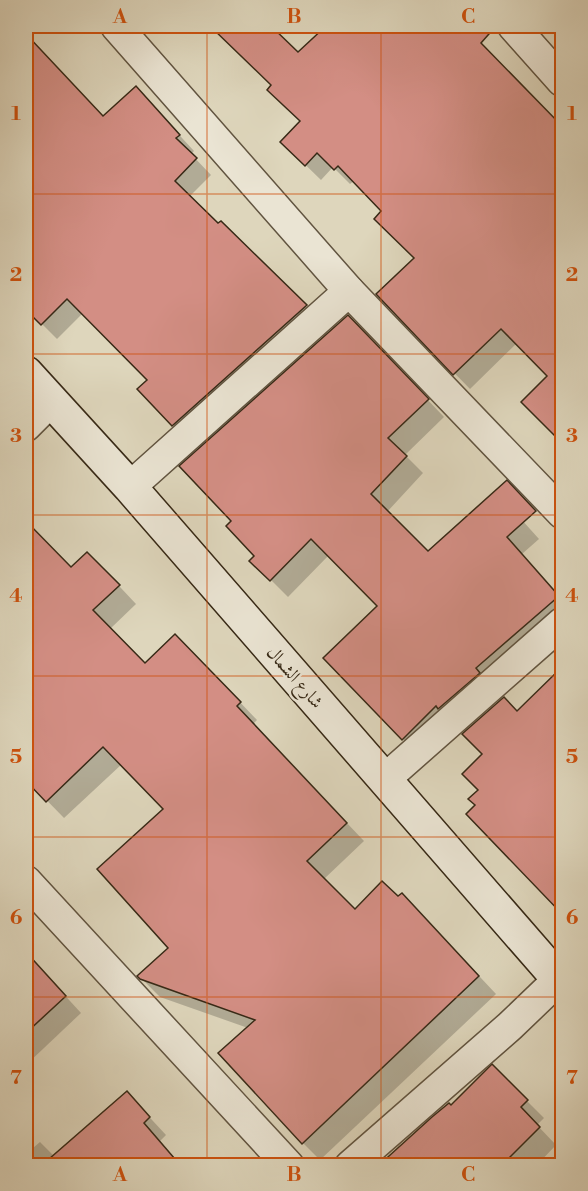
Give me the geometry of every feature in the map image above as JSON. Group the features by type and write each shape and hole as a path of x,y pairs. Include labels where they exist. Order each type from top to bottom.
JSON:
{"street":[{"path":"116,26 349,291 562,513"},
{"path":"513,26 562,81"},
{"path":"130,487 349,291"},
{"name":"شارع الشمال","path":"26,372 130,487 561,981"},
{"path":"26,426 51,400"},
{"path":"385,779 562,623"},
{"path":"26,881 290,1166"},
{"path":"350,1166 561,981"}],"building":[{"path":"210,26 271,26 298,52 326,26 496,26 481,43 562,126 562,443 521,402 547,376 501,329 453,375 376,294 414,258 374,219 381,211 338,166 334,170 317,153 305,166 280,142 300,121 267,90 271,85"},
{"path":"26,34 103,116 136,86 180,135 176,138 197,158 175,181 218,223 221,221 307,305 172,426 137,389 147,380 67,299 41,325 26,310"},
{"path":"348,315 429,399 388,438 407,456 371,494 428,551 507,480 536,511 507,537 559,596 476,668 480,673 438,709 436,706 402,740 323,658 377,606 311,539 270,581 249,561 254,556 226,526 231,521 179,466"},
{"path":"26,521 71,567 87,552 120,585 93,610 145,663 175,634 241,702 237,706 347,823 307,861 355,909 382,881 398,896 402,893 479,976 302,1144 218,1053 255,1020 137,976 168,948 97,869 163,809 103,747 46,802 26,781"},
{"path":"562,667 562,914 466,814 475,805 468,799 478,790 462,774 482,754 462,734 504,697 517,711"},
{"path":"26,952 66,996 26,1033"},
{"path":"492,1064 528,1100 521,1107 540,1127 501,1166 378,1166 432,1117 449,1103 451,1105"},
{"path":"127,1091 150,1117 144,1123 181,1166 41,1166"}]}
